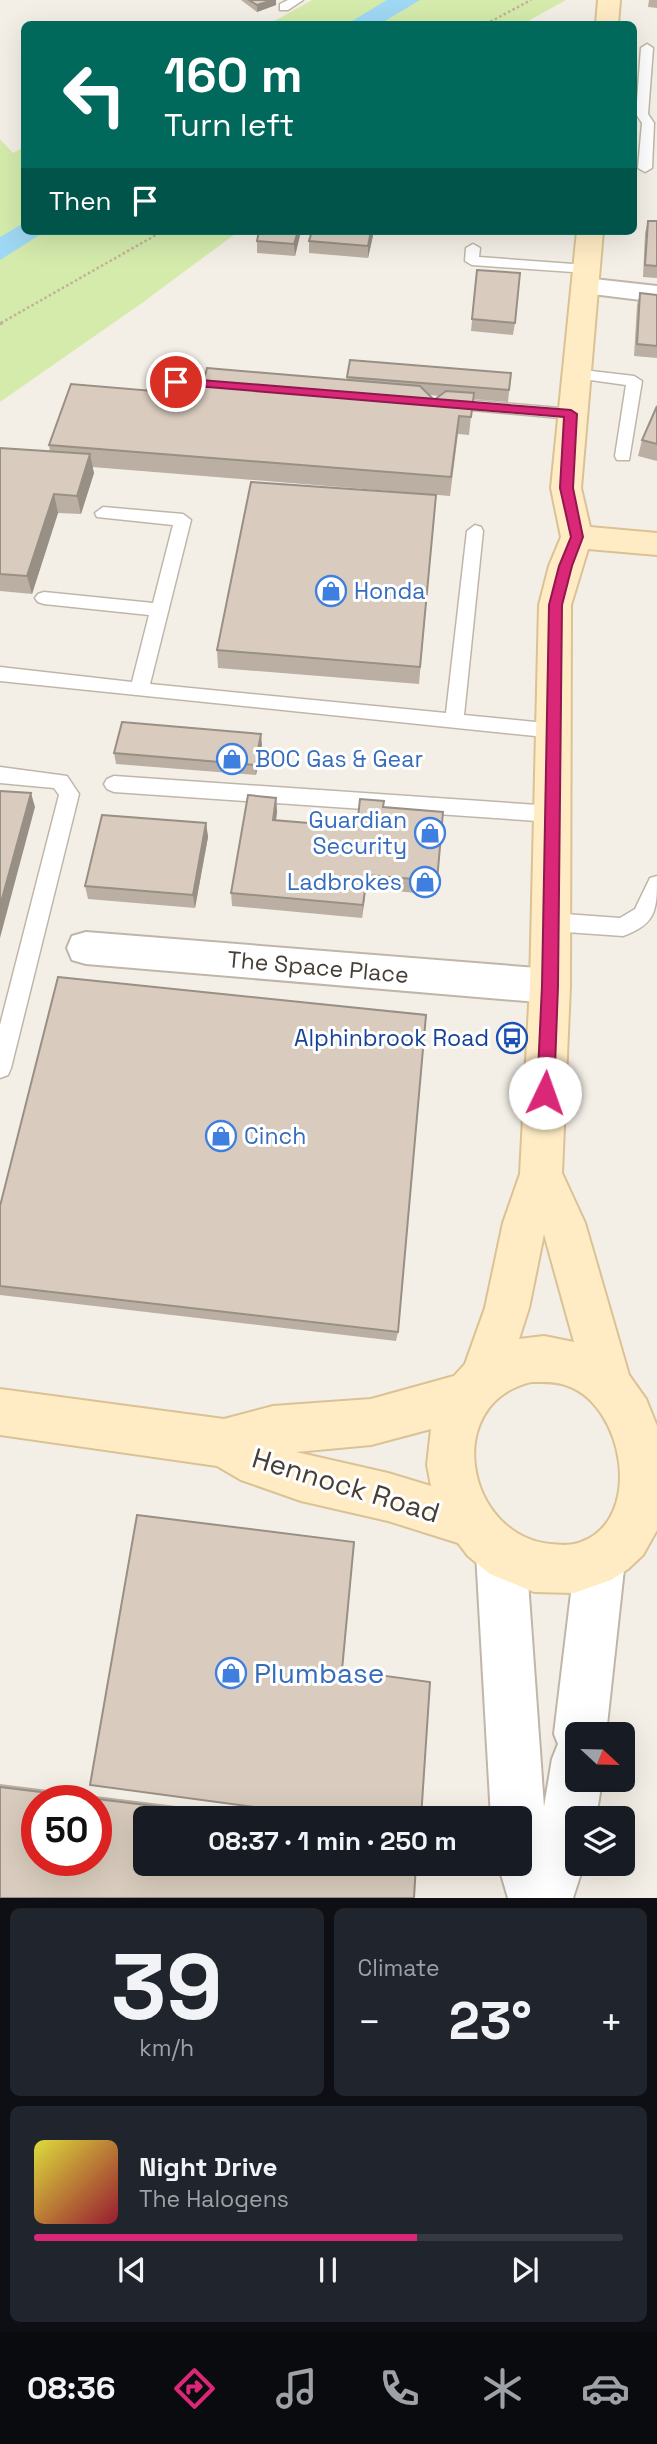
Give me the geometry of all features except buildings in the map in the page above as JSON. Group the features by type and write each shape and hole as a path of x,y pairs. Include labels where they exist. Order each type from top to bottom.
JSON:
{"main road":[{"path":"607,21 610,0"},
{"path":"541,1174 563,1223 648,1450 648,1522 600,1560 576,1569 550,1570 524,1565 486,1538 455,1489 450,1471 450,1443 456,1418 475,1387 507,1308 525,1223 541,1174 550,986 555,605 565,566 577,537 566,488 590,235"},
{"path":"577,537 657,544"},
{"path":"475,1387 505,1366 531,1359 558,1360 584,1368 631,1403"},
{"name":"Hennock Road","path":"224,1443 273,1430 371,1422 475,1387"},
{"name":"Hennock Road","path":"0,1412 224,1443 258,1463 301,1477 388,1497 486,1538"}],"street":[{"path":"586,278 657,294"},
{"name":"The Space Place","path":"86,948 550,986"},
{"path":"486,1538 517,1806"},
{"path":"581,1722 600,1560"},
{"path":"545,1898 567,1835 573,1792"},
{"path":"529,1876 536,1898"}],"lane":[{"path":"284,7 297,0"},
{"path":"645,168 648,123 642,114 646,48"},
{"path":"473,248 472,261 586,278"},
{"path":"575,374 634,381 622,456"},
{"path":"176,382 244,387"},
{"path":"421,401 571,414"},
{"path":"103,513 183,520 139,690"},
{"path":"454,721 475,531"},
{"path":"44,598 160,610"},
{"path":"0,674 555,731"},
{"path":"0,775 60,781 69,793 0,1068"},
{"path":"114,784 553,814"},
{"path":"551,922 623,927 643,915 657,884"}],"path":[{"path":"491,21 531,0"},
{"path":"0,324 156,235"}],"green space":[{"path":"312,0 566,0 528,21 274,21"},
{"path":"0,139 13,153 21,149 21,235 234,235 142,303 0,402"}],"water":[{"path":"387,0 420,0 385,21 352,21"},
{"path":"21,225 21,235 40,235 0,260 0,237"}],"place":[{"name":"Honda","path":"331,591"},
{"name":"BOC Gas & Gear","path":"232,759"},
{"name":"Guardian Security","path":"430,833"},
{"name":"Ladbrokes","path":"425,882"},
{"name":"Alphinbrook Road","path":"512,1038"},
{"name":"Cinch","path":"221,1136"},
{"name":"Plumbase","path":"231,1673"}],"route":[{"path":"176,382 571,414 566,488 577,537 565,566 555,605 550,986 545,1093"}]}
